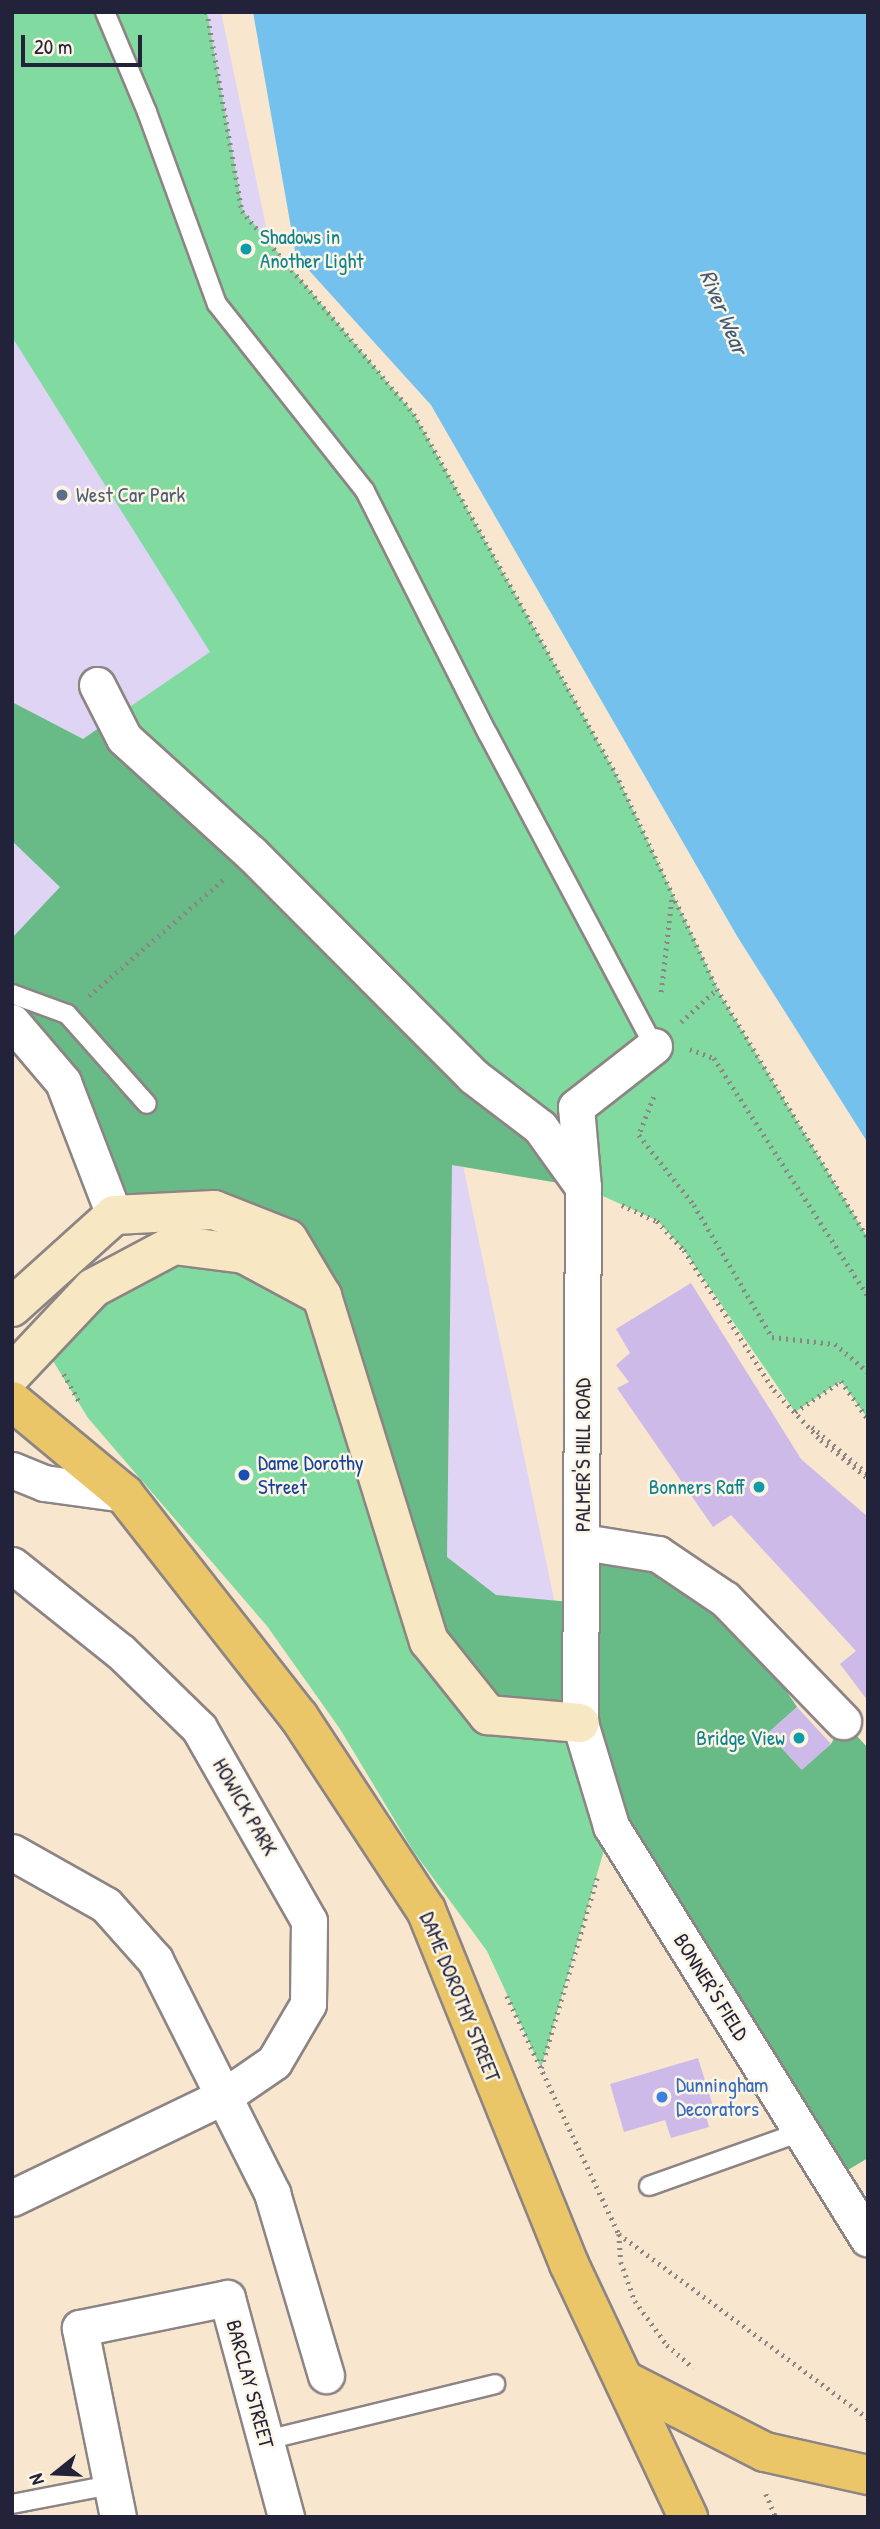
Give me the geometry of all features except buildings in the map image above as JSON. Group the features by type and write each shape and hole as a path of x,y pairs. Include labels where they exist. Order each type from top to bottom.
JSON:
{"main road":[{"name":"DAME DOROTHY STREET","path":"12,1401 124,1494 299,1717 426,1910 569,2264 688,2517"},
{"path":"624,2380 765,2452 868,2475"}],"street":[{"path":"97,685 124,738 252,854 473,1076 540,1128 583,1187"},
{"path":"12,1022 63,1082 114,1215"},
{"name":"PALMER'S HILL ROAD","path":"580,1723 583,1187 576,1107 654,1046"},
{"path":"12,1307 114,1215 214,1210 288,1239 322,1296 429,1641 488,1715 580,1723"},
{"path":"12,1374 93,1288 174,1245 244,1254 322,1296"},
{"path":"12,1470 44,1483 124,1494"},
{"path":"583,1542 658,1554 725,1600 843,1721"},
{"name":"HOWICK PARK","path":"12,1566 121,1652 199,1728 309,1921 308,2004 274,2062 226,2095 12,2198"},
{"name":"BONNER'S FIELD","path":"580,1723 611,1826 868,2239"},
{"path":"12,1852 106,1905 155,1960 226,2095 272,2193 326,2375"},
{"name":"BARCLAY STREET","path":"115,2501 80,2329 227,2298 286,2517"}],"lane":[{"path":"105,12 147,112 217,304 365,491 488,734 654,1046"},
{"path":"12,993 67,1014 146,1104"},
{"path":"649,2186 802,2132"},
{"path":"266,2440 495,2384"},
{"path":"12,2504 115,2501"}],"path":[{"path":"208,12 243,211 414,414 616,774 717,989 868,1238"},
{"path":"67,1014 252,854"},
{"path":"672,895 654,1046 659,1084 639,1135 694,1205 772,1337 835,1343 868,1372"},
{"path":"654,1046 717,989"},
{"path":"654,1046 692,1050 714,1058 868,1296"},
{"path":"583,1187 657,1221 684,1250 774,1390 868,1476"},
{"path":"795,1412 841,1381 868,1419"},
{"path":"541,2068 571,1978 611,1826"},
{"path":"697,2371 667,2345 635,2301 621,2262 619,2234 868,2418"}],"shaded area":[{"path":"12,12 221,12 580,1723 488,1715 322,1296 68,1095 12,1028"}],"green space":[{"path":"12,12 207,12 243,211 414,414 616,774 721,996 868,1238 868,1419 841,1381 795,1412 684,1250 658,1221 583,1187 112,719 210,652 12,337"},
{"path":"12,702 83,739 112,719 583,1187 452,1165 447,1557 496,1595 581,1603 583,1542 725,1599 797,1707 768,1733 801,1769 831,1744 843,1721 868,1748 868,2158 831,2180 611,1826 580,1723 488,1715 429,1641 288,1239 114,1215 12,1022 12,938 60,887 12,841"},
{"path":"174,1245 322,1296 429,1641 580,1723 611,1826 541,2068 487,1951 414,1852 340,1729 267,1626 88,1418 42,1343"}],"water":[{"name":"River Wear","path":"253,12 868,12 868,1143 737,936 431,405 296,256"}],"place":[{"name":"Shadows in Another Light","path":"246,249"},
{"name":"West Car Park","path":"62,495"},
{"name":"Dame Dorothy Street","path":"244,1475"},
{"name":"Bonners Raff","path":"759,1487"},
{"name":"Bridge View","path":"799,1738"},
{"name":"Dunningham Decorators","path":"662,2097"}]}
